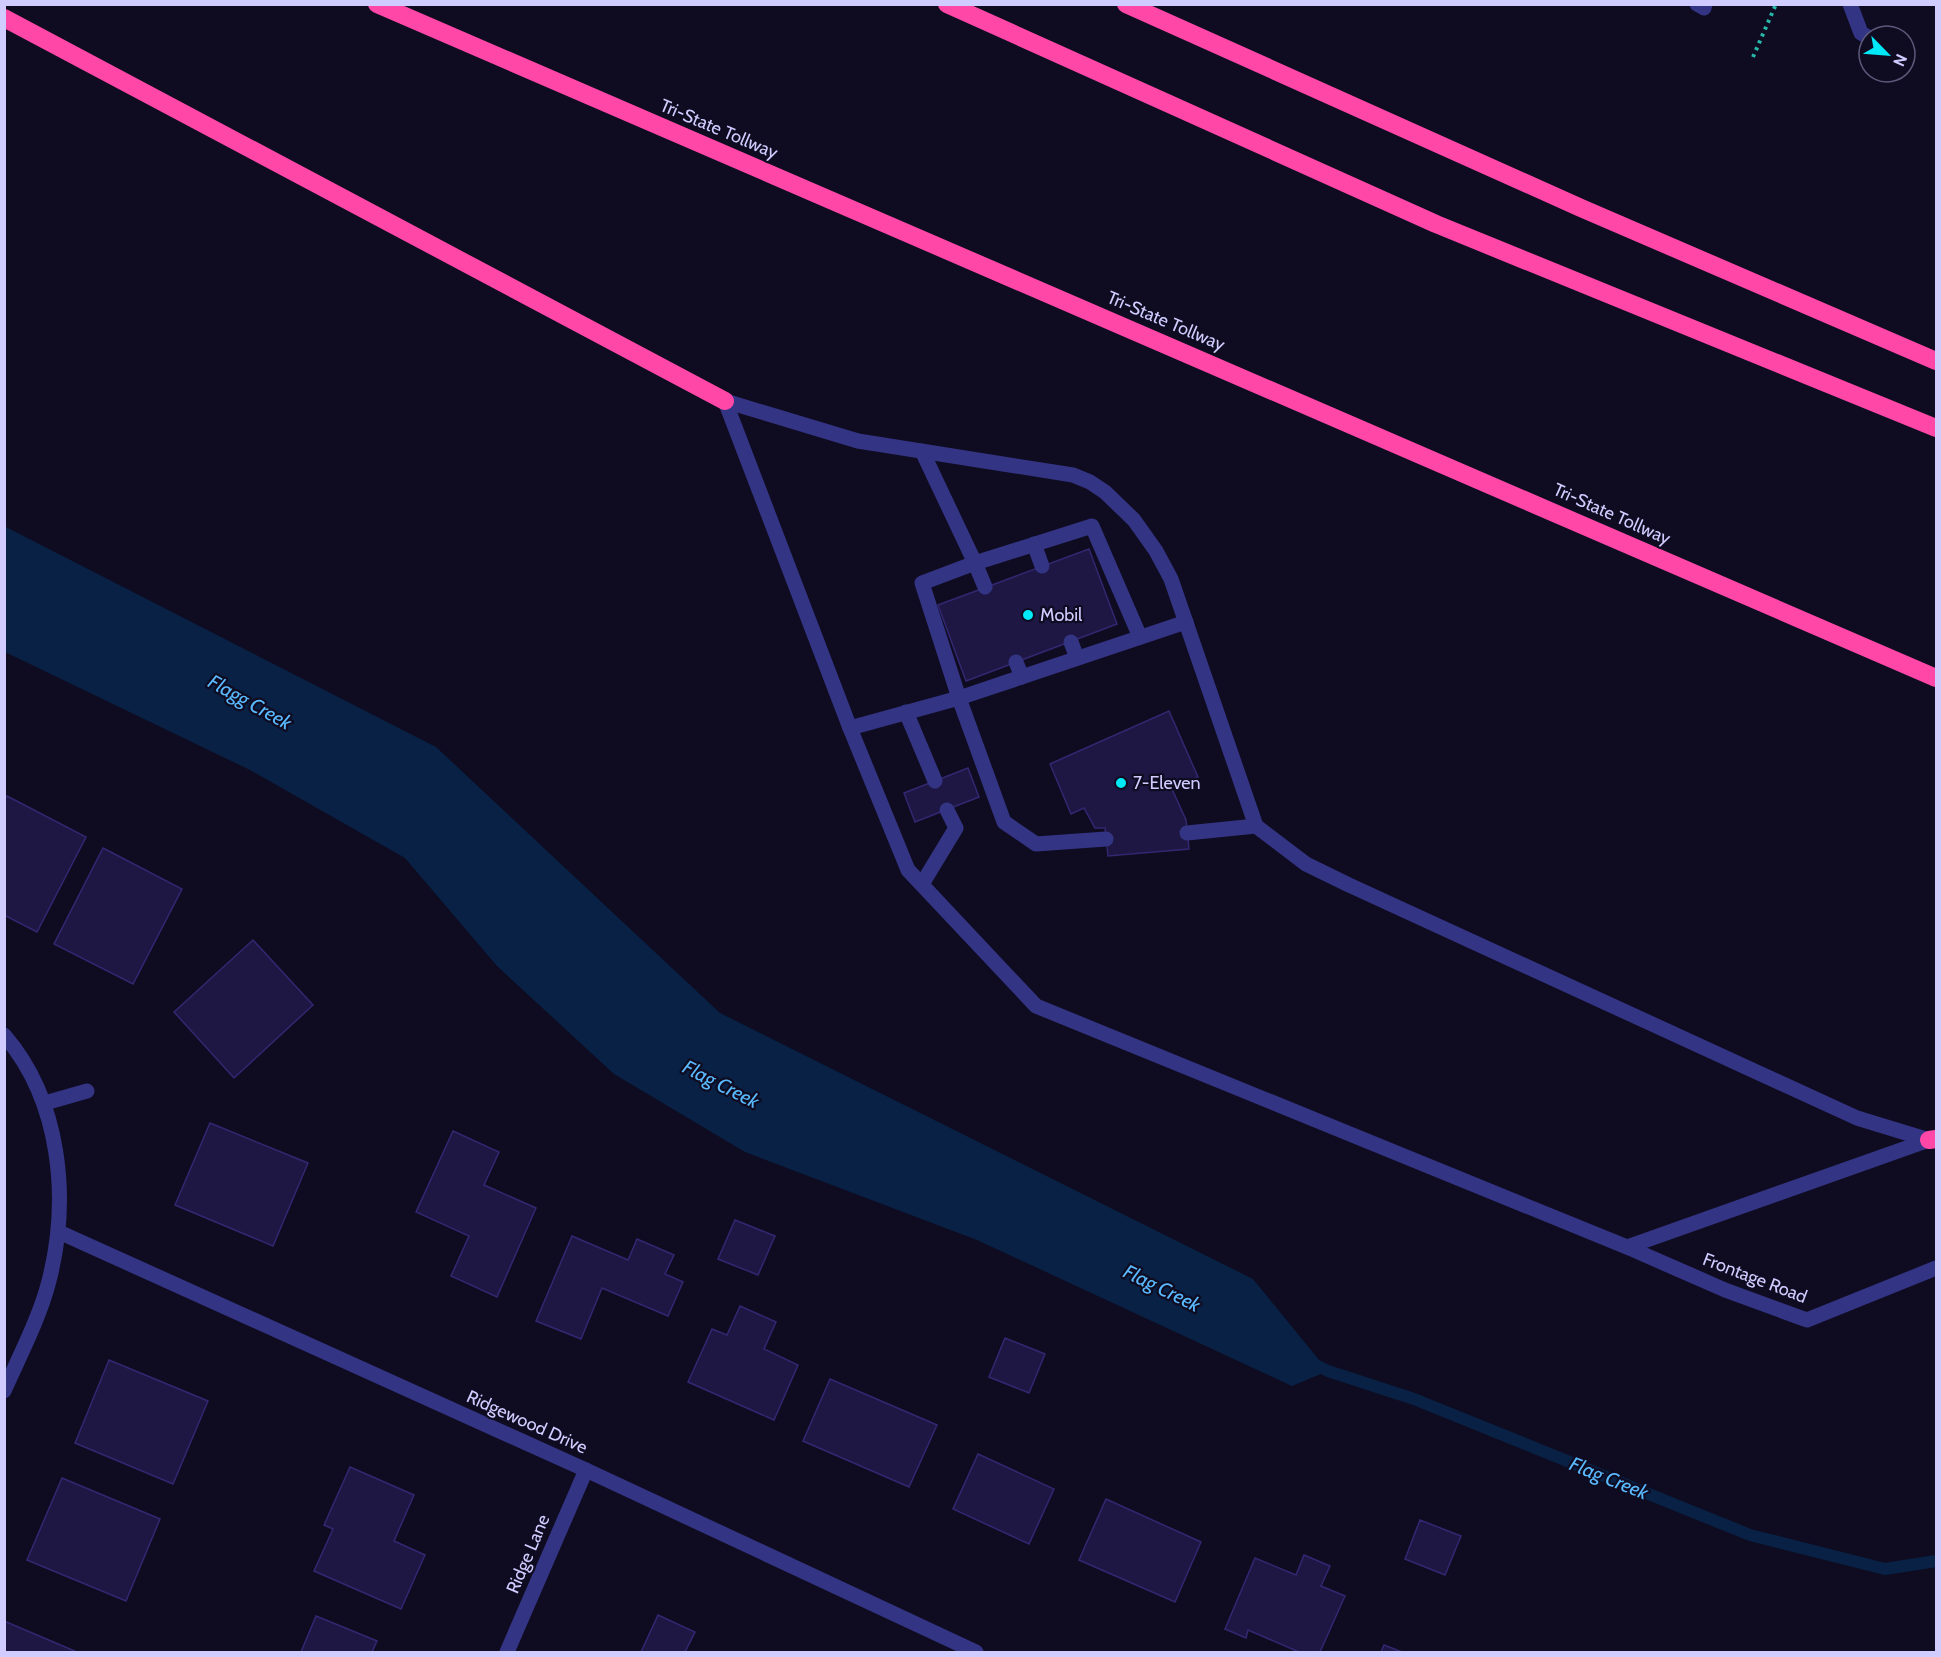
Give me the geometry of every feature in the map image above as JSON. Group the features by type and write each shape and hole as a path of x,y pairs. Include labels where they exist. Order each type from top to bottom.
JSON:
{"highway":[{"name":"Tri-State Tollway","path":"377,4 1936,678"},
{"path":"947,4 1436,224 1936,428"},
{"path":"1126,4 1581,208 1936,361"},
{"path":"4,18 725,401"}],"street":[{"path":"1697,4 1704,8 1705,4"},
{"path":"1850,4 1858,24"},
{"path":"725,401 858,441 1073,475 1090,482 1105,492 1134,520 1156,551 1171,579 1256,826 1306,864 1857,1118 1933,1139"},
{"name":"Frontage Road","path":"725,401 850,728 908,870 1036,1006 1627,1247 1725,1290 1807,1320 1936,1268"},
{"path":"922,451 985,587"},
{"path":"1106,838 1036,844 1004,822 959,698 922,583 975,563 1092,526 1140,637"},
{"path":"1034,544 1042,566"},
{"path":"850,728 959,698 1019,670 1077,658 1186,622"},
{"path":"1071,642 1077,658"},
{"path":"906,712 935,781"},
{"path":"922,884 956,828 947,810"},
{"path":"1187,833 1256,826"},
{"path":"4,1035 18,1052 45,1103 57,1154 59,1232 49,1283 4,1390"},
{"path":"45,1103 87,1091"},
{"path":"1627,1247 1933,1139"},
{"name":"Ridgewood Drive","path":"59,1232 586,1470 976,1653"},
{"name":"Ridge Lane","path":"507,1653 586,1470"}],"path":[{"path":"1753,57 1776,4"}],"water":[{"name":"Flagg Creek","path":"4,526 436,747 720,1013 1253,1279 1328,1371 1292,1386 977,1240 745,1152 614,1074 497,966 405,858 250,770 5,652"}],"building":[{"name":"Mobil","path":"1089,549 1117,624 966,681 938,605"},
{"name":"7-Eleven","path":"1169,711 1198,777 1172,789 1186,820 1189,849 1108,856 1105,828 1095,828 1084,808 1071,814 1050,764"},
{"path":"968,768 979,797 915,822 904,793"},
{"path":"7,796 86,837 37,932 4,915 4,801"},
{"path":"103,848 182,889 133,984 54,944"},
{"path":"253,940 313,1005 234,1078 174,1012"},
{"path":"210,1123 308,1163 273,1246 175,1205"},
{"path":"453,1131 499,1152 484,1185 536,1208 497,1297 451,1276 469,1236 416,1212"},
{"path":"735,1220 775,1236 758,1275 718,1259"},
{"path":"572,1236 628,1260 637,1239 674,1255 665,1274 683,1282 668,1316 602,1288 581,1339 536,1321"},
{"path":"740,1306 776,1322 764,1349 798,1365 774,1420 688,1382 712,1329 727,1335"},
{"path":"1005,1338 1045,1354 1029,1393 989,1377"},
{"path":"109,1360 208,1401 173,1484 75,1443"},
{"path":"830,1379 937,1425 909,1487 803,1441"},
{"path":"978,1454 1054,1489 1029,1544 953,1509"},
{"path":"350,1467 414,1495 394,1541 425,1555 401,1609 314,1571 333,1529 324,1525"},
{"path":"62,1478 160,1519 126,1601 27,1560"},
{"path":"1106,1499 1201,1542 1175,1602 1079,1560"},
{"path":"1420,1520 1461,1536 1445,1575 1405,1559"},
{"path":"1304,1555 1330,1566 1321,1586 1345,1596 1320,1652 1299,1652 1248,1630 1246,1638 1225,1629 1255,1558 1296,1575"},
{"path":"658,1615 695,1632 685,1652 641,1652"},
{"path":"316,1616 377,1641 372,1652 301,1652"},
{"path":"4,1621 77,1652 4,1652"},
{"path":"1384,1645 1402,1652 1381,1652"}],"waterway":[{"name":"Flag Creek","path":"1314,1364 1328,1371 1414,1399 1750,1535 1885,1569 1936,1561"}],"place":[{"name":"Mobil","path":"1028,615"},
{"name":"7-Eleven","path":"1121,783"}]}
